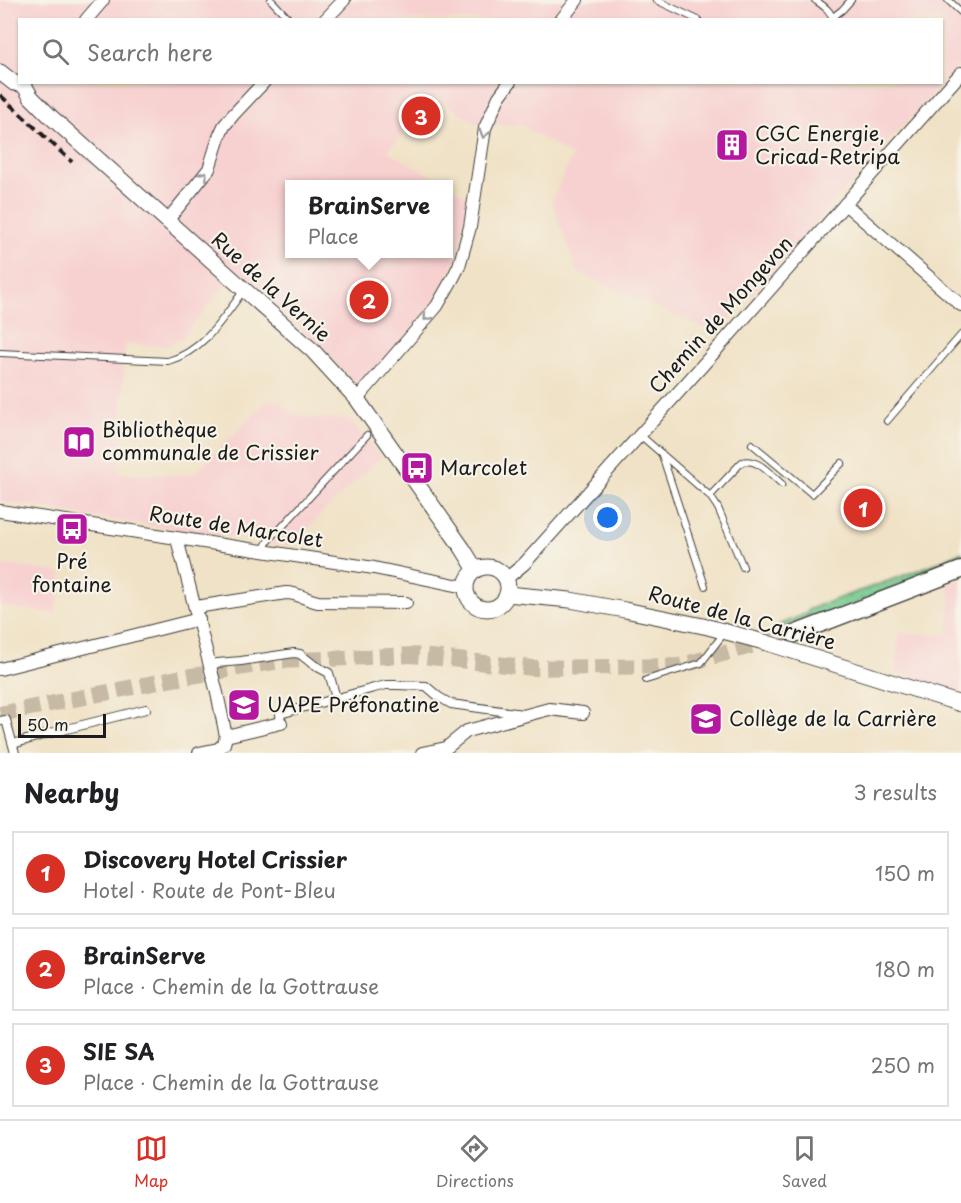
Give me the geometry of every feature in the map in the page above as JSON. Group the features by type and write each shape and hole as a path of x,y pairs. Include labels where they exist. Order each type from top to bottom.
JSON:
{"main road":[{"path":"794,634 961,570"}],"street":[{"path":"88,18 103,0"},
{"path":"327,18 344,0"},
{"path":"563,18 578,0"},
{"name":"Rue de la Vernie","path":"0,72 14,83 18,83"},
{"name":"Chemin de Mongevon","path":"507,586 639,434 961,73"},
{"name":"Rue de la Vernie","path":"27,84 31,97 51,117 313,351 357,399 476,570"},
{"path":"167,220 209,169 224,126 262,84"},
{"path":"357,399 437,306 456,272 470,227 485,128 499,98 509,84"},
{"path":"845,204 961,305"},
{"name":"Route de Marcolet","path":"0,511 374,568 465,586"},
{"path":"177,539 211,667 226,736 224,744 218,749 199,753"},
{"path":"482,567 489,567 502,573 507,586 504,600 500,605 486,609 474,605 469,600 465,586 470,574 482,567"},
{"name":"Route de la Carrière","path":"507,586 764,642 961,704"},
{"path":"0,669 197,613 286,593 294,593 318,602 406,603"},
{"path":"211,667 217,663 300,654 329,673 336,698"},
{"path":"226,736 281,723 280,714 386,685 426,686 451,704 530,715"},
{"path":"0,722 6,720 14,748 146,708"},
{"path":"422,753 446,748 467,731 549,710 583,712"}],"lane":[{"path":"271,0 288,18"},
{"path":"656,0 694,18"},
{"path":"815,0 826,8 833,18 851,0"},
{"path":"948,0 961,12"},
{"path":"0,353 168,361 180,357 212,334 244,289"},
{"path":"887,421 961,335"},
{"path":"639,434 710,496 718,508 743,567"},
{"path":"264,551 265,544 272,534 280,529 367,435"},
{"path":"752,444 812,494 842,463"},
{"path":"661,453 705,586"},
{"path":"710,496 746,460 758,464 782,484"},
{"path":"646,681 701,663 725,632"}],"shaded area":[{"path":"0,0 961,0 961,62 943,82 943,18 18,18 18,84 941,84 717,334 577,272 552,201 572,156 521,125 477,124 436,97 387,151 439,180 285,180 285,258 453,258 453,188 470,198 457,258 434,303 365,385 356,385 291,320 236,272 182,338 167,346 125,344 119,474 193,475 268,400 280,402 292,412 305,418 349,419 381,457 288,546 0,501"},
{"path":"0,564 62,573 56,614 0,606"},
{"path":"961,579 961,693 895,673 899,633 948,635 950,597 947,585"}],"green space":[{"path":"961,552 961,560 828,616 817,614 781,629 779,625 808,613 808,610 924,568"}],"tunnel":[{"path":"0,714 173,679 280,661 412,655 533,668 679,666 794,634"}],"railway":[{"path":"0,95 72,162"}],"place":[{"name":"SIE SA","path":"421,116"},
{"name":"CGC Energie, Cricad-Retripa","path":"732,145"},
{"name":"BrainServe","path":"369,300"},
{"name":"Bibliothèque communale de Crissier","path":"79,442"},
{"name":"Marcolet","path":"417,468"},
{"name":"Discovery Hotel Crissier","path":"863,508"},
{"name":"Pré fontaine","path":"72,529"},
{"name":"UAPE Préfonatine","path":"244,705"},
{"name":"Collège de la Carrière","path":"706,719"}]}
